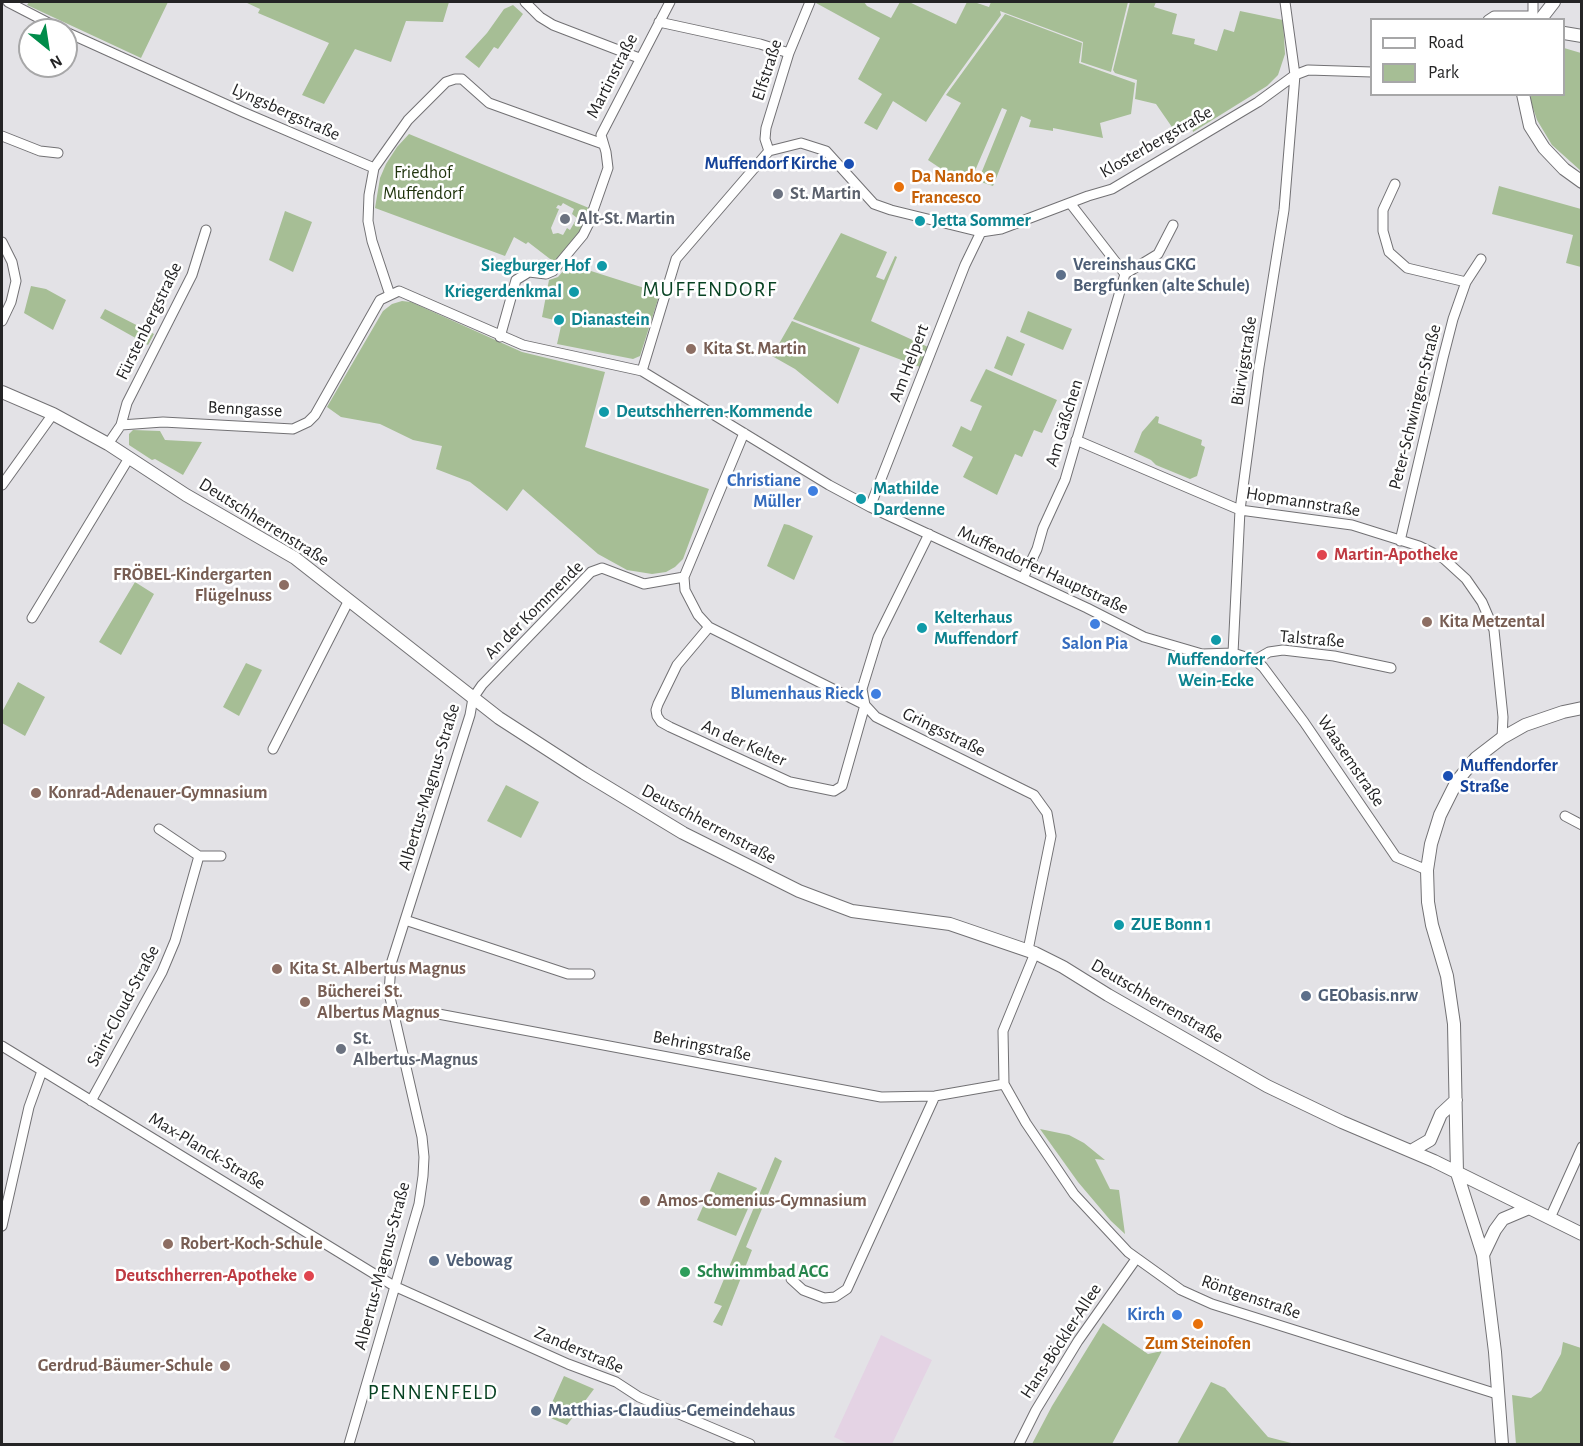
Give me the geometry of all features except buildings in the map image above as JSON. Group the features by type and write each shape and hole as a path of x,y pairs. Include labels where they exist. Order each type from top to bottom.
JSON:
{"street":[{"path":"8,2 39,18"},
{"path":"525,2 540,17 553,25 639,58"},
{"name":"Martinstraße","path":"500,337 516,280 529,272 546,274 553,271 583,235 597,204 608,168 601,135 669,2"},
{"name":"Elfstraße","path":"770,150 765,139 766,128 789,53 810,2"},
{"name":"Bürvigstraße","path":"1233,653 1240,510 1259,367 1284,210 1294,75 1285,2"},
{"path":"1533,2 1537,18"},
{"path":"1491,18 1494,16 1537,18 1554,2"},
{"path":"659,22 760,44 789,53"},
{"path":"1565,33 1581,36"},
{"name":"Lyngsbergstraße","path":"78,37 374,168"},
{"name":"Klosterbergstraße","path":"770,150 801,143 826,152 874,204 981,232 1001,229 1118,185 1258,102 1294,75 1308,70 1370,72"},
{"path":"390,295 372,241 368,220 369,195 374,168 408,120 446,82 455,79 462,80 489,103 603,144"},
{"path":"1522,96 1530,126 1544,148 1564,169 1581,182"},
{"path":"2,136 40,151 58,153"},
{"path":"642,371 676,259 770,150"},
{"path":"1395,183 1383,210 1383,231 1389,252 1407,268 1466,282"},
{"path":"1070,203 1125,274 1158,254 1173,225"},
{"name":"Fürstenbergstraße","path":"121,425 128,403 192,275 206,230"},
{"name":"Am Helpert","path":"870,507 965,265 981,232"},
{"path":"2,242 12,262 16,281 11,302 2,321"},
{"name":"Peter-Schwingen-Straße","path":"1400,541 1443,358 1466,282 1481,259"},
{"name":"Am Gäßchen","path":"1023,578 1065,480 1125,274"},
{"name":"Muffendorfer Hauptstraße","path":"390,295 399,291 500,337 523,345 642,371 829,485 870,507 1144,637 1202,654 1233,653"},
{"name":"Benngasse","path":"121,425 163,422 293,429 300,426 315,415 380,300 390,295"},
{"name":"Deutschherrenstraße","path":"2,392 53,414 108,444 186,495 295,558 499,718 683,833 799,891 852,911 950,924 1032,951 1267,1086 1317,1111 1458,1173 1581,1234"},
{"path":"2,485 53,414"},
{"path":"108,444 121,425"},
{"path":"709,627 698,615 685,590 684,577 744,433"},
{"name":"Hopmannstraße","path":"1076,440 1240,510 1352,525 1419,546 1443,558 1466,579 1482,602 1494,630 1503,717 1502,738"},
{"path":"32,618 129,458"},
{"path":"864,705 862,689 878,637 928,534"},
{"name":"An der Kommende","path":"473,698 591,572 602,568 644,584 684,577"},
{"path":"273,749 350,600"},
{"name":"Gringsstraße","path":"709,627 864,705 876,717 1034,795 1047,813 1051,836 1032,951"},
{"name":"An der Kelter","path":"709,627 677,665 658,704 657,716 660,722 670,728 790,782 834,791 842,786 864,705"},
{"name":"Talstraße","path":"1233,653 1255,660 1269,652 1283,650 1334,656 1391,668"},
{"name":"Waasemstraße","path":"1255,660 1263,667 1304,722 1396,857 1427,870"},
{"name":"Albertus-Magnus-Straße","path":"349,1444 419,1204 424,1157 422,1137 389,993 388,978 470,715 473,698"},
{"path":"1502,1444 1495,1352 1483,1255 1458,1173 1454,1024 1447,976 1430,915 1427,870 1431,844 1440,815 1457,782 1476,758 1502,738 1526,725 1581,708"},
{"path":"1565,816 1581,825"},
{"path":"159,829 199,856 221,856"},
{"name":"Saint-Cloud-Straße","path":"91,1101 162,972 175,940 199,856"},
{"path":"405,920 567,974 590,974"},
{"name":"Röntgenstraße","path":"1032,951 1003,1031 1004,1084 1026,1124 1074,1194 1136,1259 1181,1290 1212,1304 1497,1394"},
{"name":"Behringstraße","path":"394,1014 433,1013 881,1096 935,1096 1004,1084"},
{"name":"Max-Planck-Straße","path":"2,1046 394,1286"},
{"path":"2,1226 29,1107 42,1071"},
{"path":"791,1279 803,1290 824,1298 835,1297 847,1289 935,1096"},
{"path":"1411,1151 1430,1140 1441,1114 1456,1100"},
{"path":"1550,1218 1581,1147"},
{"path":"1483,1255 1495,1230 1503,1220 1529,1208"},
{"name":"Hans-Böckler-Allee","path":"1019,1444 1036,1410 1078,1341 1136,1259"},
{"name":"Zanderstraße","path":"394,1286 568,1364 616,1382 639,1397 750,1444"}],"shaded area":[{"path":"881,1335 932,1360 892,1444 849,1444 834,1437"}],"green space":[{"path":"29,2 168,2 141,58 78,29 78,18 55,18 27,5"},
{"path":"245,2 449,2 443,22 406,21 391,62 355,49 324,104 302,95 329,43 258,13 260,9"},
{"path":"817,2 864,2 867,6 891,18 900,2 909,2 956,24 967,2 989,7 991,2 1128,2 1111,72 1081,62 1083,42 1000,11 1001,15 926,122 893,101 877,130 864,123 882,94 858,79 880,38"},
{"path":"1130,2 1156,2 1154,7 1177,14 1172,34 1195,39 1194,44 1217,51 1224,29 1234,32 1240,11 1283,20 1285,54 1278,75 1267,86 1193,132 1191,120 1174,130 1156,104 1135,99 1137,80 1115,73 1113,70"},
{"path":"513,5 523,14 498,49 494,47 479,68 465,57 487,33 504,9"},
{"path":"1005,14 1082,43 1079,63 1135,83 1131,114 1100,123 1103,138 1053,128 1053,131 1029,127 1031,120 1021,116 993,186 978,181 1007,110 1002,108 971,180 946,172 928,160 961,103 946,95"},
{"path":"1565,48 1581,53 1581,171 1552,145 1537,120 1531,96 1565,96"},
{"name":"Friedhof Muffendorf","path":"409,134 589,208 581,230 554,262 528,242 526,244 514,237 505,256 375,208 380,178 397,147","holes":["563,203 574,209 572,214 577,218 570,230 567,228 563,235 553,234 551,228 559,209 556,208 558,205 561,206"]},
{"path":"1499,186 1581,209 1581,267 1566,263 1573,235 1492,214"},
{"path":"285,211 312,222 293,272 269,260"},
{"path":"841,233 887,252 876,277 884,280 895,256 897,257 871,321 928,347 920,367 793,319"},
{"path":"569,264 660,293 640,356 633,359 557,344 562,322 542,317 549,280 558,277"},
{"path":"31,286 46,289 66,300 53,330 24,313"},
{"path":"402,301 411,302 522,352 605,372 585,447 709,489 683,559 666,572 652,574 627,570 598,554 523,489 507,511 470,482 436,469 442,446 413,440 380,424 341,417 327,407 383,311 392,304"},
{"path":"105,309 154,334 148,345 100,318"},
{"path":"1028,311 1072,329 1063,350 1020,332"},
{"path":"792,321 860,348 838,404 795,369 772,356"},
{"path":"1007,336 1025,344 1012,376 994,368"},
{"path":"986,369 1057,400 1042,433 1034,430 1022,457 1015,454 997,495 963,477 973,457 952,446 961,426 971,431 982,406 970,401"},
{"path":"1156,416 1159,417 1158,423 1202,440 1201,445 1205,447 1197,476 1190,479 1156,465 1134,452 1142,432"},
{"path":"133,430 160,431 165,440 202,442 183,475 155,459 152,460 129,445 129,434"},
{"path":"784,524 813,536 794,580 767,566"},
{"path":"135,582 154,594 121,655 99,642"},
{"path":"246,663 262,670 239,716 223,707"},
{"path":"18,682 45,697 25,736 2,723 2,712"},
{"path":"506,785 539,802 521,838 487,821"},
{"path":"1040,1129 1069,1135 1084,1143 1105,1160 1095,1159 1110,1189 1119,1190 1125,1234 1078,1182"},
{"path":"775,1157 782,1161 746,1247 752,1250 722,1326 713,1322 722,1306 714,1303"},
{"path":"718,1172 757,1188 736,1236 697,1220"},
{"path":"1103,1323 1148,1354 1162,1351 1112,1444 1032,1444 1052,1406"},
{"path":"1563,1342 1581,1348 1581,1444 1516,1444 1512,1395 1531,1398 1541,1391 1561,1354"},
{"path":"564,1376 594,1389 567,1425 546,1416"},
{"path":"1211,1382 1225,1388 1268,1437 1295,1444 1177,1444"}],"place":[{"name":"Muffendorf Kirche","path":"849,164"},
{"name":"Da Nando e Francesco","path":"899,187"},
{"name":"St. Martin","path":"778,194"},
{"name":"Alt-St. Martin","path":"565,219"},
{"name":"Jetta Sommer","path":"920,221"},
{"name":"Siegburger Hof","path":"602,266"},
{"name":"Vereinshaus GKG Bergfunken (alte Schule)","path":"1061,275"},
{"name":"Kriegerdenkmal","path":"574,292"},
{"name":"Dianastein","path":"559,320"},
{"name":"Kita St. Martin","path":"691,349"},
{"name":"Deutschherren-Kommende","path":"604,412"},
{"name":"Christiane Müller","path":"813,491"},
{"name":"Mathilde Dardenne","path":"861,499"},
{"name":"Martin-Apotheke","path":"1322,555"},
{"name":"FRÖBEL-Kindergarten Flügelnuss","path":"284,585"},
{"name":"Kita Metzental","path":"1427,622"},
{"name":"Salon Pia","path":"1095,624"},
{"name":"Kelterhaus Muffendorf","path":"922,628"},
{"name":"Muffendorfer Wein-Ecke","path":"1216,640"},
{"name":"Blumenhaus Rieck","path":"876,694"},
{"name":"Muffendorfer Straße","path":"1448,776"},
{"name":"Konrad-Adenauer-Gymnasium","path":"36,793"},
{"name":"ZUE Bonn 1","path":"1119,925"},
{"name":"Kita St. Albertus Magnus","path":"277,969"},
{"name":"GEObasis.nrw","path":"1306,996"},
{"name":"Bücherei St. Albertus Magnus","path":"305,1002"},
{"name":"St. Albertus-Magnus","path":"341,1049"},
{"name":"Amos-Comenius-Gymnasium","path":"645,1201"},
{"name":"Robert-Koch-Schule","path":"168,1244"},
{"name":"Vebowag","path":"434,1261"},
{"name":"Schwimmbad ACG","path":"685,1272"},
{"name":"Deutschherren-Apotheke","path":"309,1276"},
{"name":"Kirch","path":"1177,1315"},
{"name":"Zum Steinofen","path":"1198,1324"},
{"name":"Gerdrud-Bäumer-Schule","path":"225,1366"},
{"name":"Matthias-Claudius-Gemeindehaus","path":"536,1411"}],"district":[{"name":"MUFFENDORF","path":"710,290"},
{"name":"PENNENFELD","path":"433,1393"}]}
